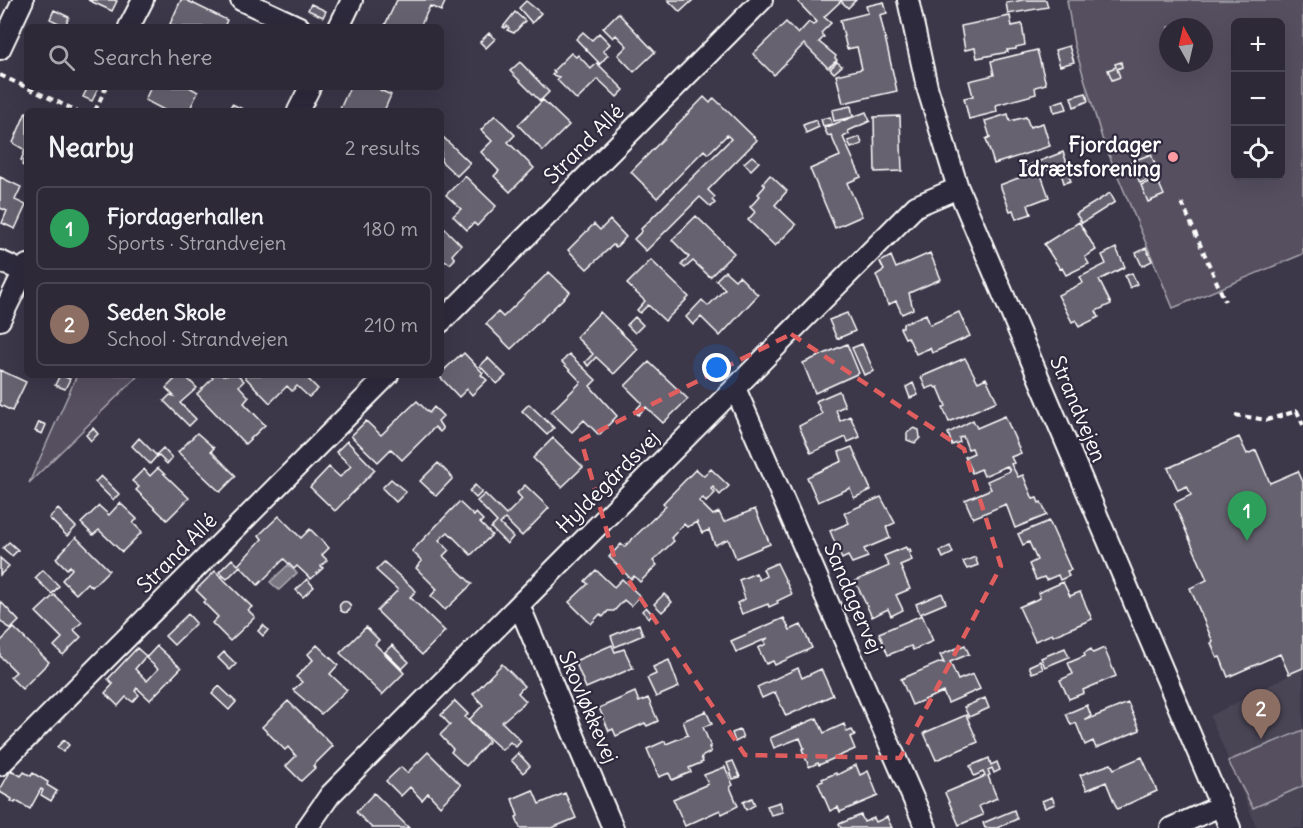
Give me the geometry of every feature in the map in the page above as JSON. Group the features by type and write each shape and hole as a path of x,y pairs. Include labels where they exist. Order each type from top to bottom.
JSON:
{"street":[{"path":"0,49 23,0"},
{"path":"131,24 143,0"},
{"path":"241,0 293,24"},
{"path":"340,24 352,0"},
{"name":"Strand Allé","path":"444,319 762,0"},
{"name":"Strandvejen","path":"908,0 927,87 957,188 1230,828"},
{"path":"300,108 308,90"},
{"name":"Hyldegårdsvej","path":"308,828 330,795 916,206 957,188"},
{"path":"0,261 24,268"},
{"path":"0,320 24,270"},
{"name":"Strand Allé","path":"0,765 385,378"},
{"name":"Sandagervej","path":"735,388 926,828"},
{"name":"Skovløkkevej","path":"519,605 614,828"},
{"path":"1171,828 1220,806"}],"path":[{"path":"0,75 24,86"},
{"path":"32,90 71,108"},
{"path":"96,108 105,90"},
{"path":"1182,203 1225,301"},
{"path":"1235,415 1267,420 1297,411 1303,425"}],"highlighted area":[{"path":"791,334 964,449 1001,566 900,758 745,755 615,560 581,440"}],"shaded area":[{"name":"Fjordager Idrætsforening","path":"1067,0 1303,0 1303,254 1173,308 1102,138 1074,44"},
{"path":"76,378 136,378 29,483"},
{"path":"288,565 297,573 279,590 270,582"},
{"path":"1303,668 1303,828 1257,828 1210,716"},
{"path":"1303,730 1303,786 1253,808 1228,761"}],"building":[{"path":"88,0 114,0 117,1 112,11"},
{"path":"181,0 186,0 227,20 225,24 170,24"},
{"path":"397,0 446,0 441,11 430,6 421,24 385,24"},
{"path":"668,0 693,0 680,12"},
{"path":"800,0 856,0 848,8 841,1 824,17 831,23 821,33 824,37 819,42 836,56 837,60 828,68 804,44 774,75 753,54 786,22 798,34 809,22 813,25 817,22 798,2"},
{"path":"1046,0 1048,7 1008,14 1006,3"},
{"path":"526,1 541,13 532,23 519,8"},
{"path":"884,2 887,13 880,15 897,91 843,103 836,75 862,69 857,47 847,49 840,20 868,13 866,6"},
{"path":"311,4 326,11 323,17 308,10"},
{"path":"54,10 69,17 66,24 50,19"},
{"path":"515,12 525,21 514,33 507,30 509,28 507,26 503,27"},
{"path":"618,13 655,52 634,72 618,55 627,46 616,35 613,38 603,28"},
{"path":"1010,16 1012,26 1022,24 1025,45 1007,50 1008,52 977,58 975,48 965,50 961,26"},
{"path":"583,32 592,40 599,33 610,44 603,51 608,55 600,64 576,39"},
{"path":"489,33 495,39 486,48 480,42"},
{"path":"1069,46 1074,62 1060,66 1055,50"},
{"path":"1037,50 1046,84 1035,87 1036,94 996,105 997,112 969,119 964,98 973,96 969,81 994,75 991,61"},
{"path":"571,53 576,57 578,55 591,69 597,63 624,90 617,97 598,79 577,100 557,80 559,77 552,75 555,72 553,71"},
{"path":"520,62 549,92 540,101 510,71"},
{"path":"837,62 842,66 834,73 830,69"},
{"path":"1121,62 1122,67 1117,69 1120,77 1112,80 1108,70"},
{"path":"86,90 98,90 92,101 83,97"},
{"path":"150,90 194,90 198,92 190,108 160,108 145,100"},
{"path":"349,90 380,90 391,95 385,108 340,108"},
{"path":"1086,93 1088,101 1074,107 1071,97"},
{"path":"704,97 710,103 714,98 757,140 708,190 715,197 712,200 715,203 711,207 700,197 646,251 634,239 642,231 641,229 731,139 727,135 708,154 704,150 657,198 631,172"},
{"path":"543,100 569,125 543,151 518,125"},
{"path":"1064,100 1067,109 1054,112 1052,104"},
{"path":"851,106 853,117 834,121 832,110"},
{"path":"866,112 870,121 848,131 849,134 843,137 861,177 847,183 862,216 835,228 810,169 840,156 831,135 828,136 824,128"},
{"path":"1008,114 1010,121 1026,117 1030,127 1043,123 1050,146 994,164 986,139 990,137 985,121"},
{"path":"495,115 515,135 508,142 534,168 510,192 494,176 499,171 481,152 492,141 481,130"},
{"path":"900,116 902,171 875,172 874,117"},
{"path":"24,117 24,149 13,143"},
{"path":"830,117 832,124 823,126 821,119"},
{"path":"816,120 819,127 806,133 803,125"},
{"path":"860,137 862,144 851,148 848,141"},
{"path":"444,138 470,163 457,176 444,164"},
{"path":"1063,152 1067,163 1040,172 1049,197 1028,205 1031,214 1016,219 1013,210 1010,211 1000,185 1029,174 1027,166"},
{"path":"1151,154 1159,175 1140,183 1131,162"},
{"path":"752,156 759,162 751,170 744,163"},
{"path":"1067,171 1071,181 1064,183 1061,173"},
{"path":"770,175 787,191 775,205 796,225 775,246 748,220 755,212 750,207 760,196 758,194 765,186 763,183"},
{"path":"465,176 496,206 477,226 474,223 467,230 453,216 461,209 446,195"},
{"path":"0,177 21,187 15,200 24,204 24,209 15,229 2,223 7,211 0,208"},
{"path":"1157,179 1164,195 1148,202 1141,185"},
{"path":"1110,193 1115,202 1082,223 1076,214"},
{"path":"696,216 734,253 710,277 693,261 685,268 681,265 689,257 672,240"},
{"path":"610,220 626,237 616,247 613,245 587,269 568,250 594,224 600,230"},
{"path":"1079,222 1096,250 1085,257 1089,264 1066,275 1044,244"},
{"path":"444,228 461,245 452,255 455,259 450,264 446,261 444,263"},
{"path":"1116,248 1125,267 1099,280 1111,304 1096,311 1099,317 1079,327 1076,320 1072,322 1058,295 1083,283 1080,277 1106,264 1102,255"},
{"path":"1146,248 1152,261 1142,266 1136,253"},
{"path":"930,253 941,279 909,293 913,309 902,314 896,301 888,305 876,275 884,270 880,262 891,256 896,268"},
{"path":"651,260 689,297 665,321 648,305 640,313 637,310 645,301 627,284"},
{"path":"725,271 735,280 739,276 758,295 720,336 701,317 693,325 686,317 702,300 708,306 725,289 716,280"},
{"path":"549,272 570,292 511,349 486,324 498,312 503,317"},
{"path":"1132,273 1137,284 1130,288 1125,276"},
{"path":"600,312 638,349 614,374 596,357 588,366 585,362 593,354 576,337"},
{"path":"959,312 970,336 932,353 930,348 916,354 908,337 905,338 900,328 903,324 926,314 930,325"},
{"path":"847,313 855,331 837,339 829,320"},
{"path":"635,317 643,325 635,333 627,325"},
{"path":"847,344 859,373 815,393 803,363"},
{"path":"862,344 874,371 864,375 852,348"},
{"path":"464,353 487,380 472,395 467,389 459,397 441,378 444,378 444,370"},
{"path":"569,354 596,380 590,386 617,416 599,435 584,420 572,432 551,412 581,382 562,362"},
{"path":"488,358 506,376 497,384 480,366"},
{"path":"965,358 978,382 986,378 997,401 949,422 943,408 946,406 938,387 926,389 921,377"},
{"path":"649,362 688,399 663,423 646,407 638,415 635,411 642,403 625,386"},
{"path":"0,370 26,382 12,411 0,405"},
{"path":"58,378 70,379 65,389 55,385"},
{"path":"176,378 187,378 197,388 180,403 196,419 189,426 164,401 170,395 174,396 166,388"},
{"path":"213,378 241,378 244,381 239,386 249,397 244,403 265,425 245,444 197,394"},
{"path":"246,378 307,378 318,389 309,397 297,386 292,391 287,386 270,403"},
{"path":"913,383 918,395 910,398 906,387"},
{"path":"839,391 845,406 836,410 840,421 850,416 860,437 848,442 846,437 811,453 799,426 822,414 816,401"},
{"path":"417,401 429,413 434,407 443,416 438,421 443,429 440,432 435,427 402,460 391,449 378,462 351,436 366,421 381,435"},
{"path":"529,404 554,428 547,435 522,411"},
{"path":"1005,416 1021,453 1011,457 1014,463 1011,464 1018,477 1023,475 1033,499 1037,498 1039,503 1041,502 1047,515 1015,528 1006,504 973,518 965,500 991,489 987,481 1010,471 1007,466 984,476 981,469 972,473 965,457 974,453 972,448 968,449 963,436 959,438 960,442 952,445 948,433 973,420 977,428"},
{"path":"39,422 46,425 42,434 35,431"},
{"path":"93,428 98,434 91,441 86,435"},
{"path":"914,428 919,430 920,438 915,443 907,440 907,433"},
{"path":"197,433 214,448 211,451 236,476 220,492 178,452"},
{"path":"1239,437 1247,454 1256,450 1270,483 1298,471 1303,482 1303,668 1289,674 1280,654 1228,677 1220,657 1217,658 1211,643 1213,642 1190,588 1207,580 1174,503 1191,495 1187,486 1178,490 1168,468"},
{"path":"139,438 157,456 150,464 132,446"},
{"path":"553,438 583,467 562,487 533,458"},
{"path":"347,441 375,470 335,511 310,487 329,467 340,477 351,466 336,452"},
{"path":"852,447 871,490 854,498 850,488 818,502 807,477 842,461 839,452"},
{"path":"163,448 172,458 167,464 157,454"},
{"path":"438,463 453,478 436,496 420,481"},
{"path":"158,468 189,498 167,520 136,490 139,487 132,481 144,469 150,476"},
{"path":"696,469 704,476 711,469 729,486 720,495 713,487 711,489 715,493 706,502 703,498 699,501 713,515 719,512 724,522 755,509 770,544 736,558 728,539 715,545 709,530 702,533 697,522 687,527 684,524 671,538 674,541 653,561 657,565 640,582 634,576 631,579 609,557 621,544 624,547 666,506 663,503"},
{"path":"101,476 119,494 113,500 95,482"},
{"path":"391,479 406,492 396,502 382,488"},
{"path":"475,485 482,492 476,498 469,491"},
{"path":"525,485 549,508 522,536 505,519 500,524 513,537 507,544 491,528 497,522 477,501 485,494 506,515 522,499 517,493"},
{"path":"881,497 895,523 886,527 890,538 864,549 868,557 852,563 848,556 842,559 830,531 849,523 844,513"},
{"path":"459,502 474,516 476,513 483,520 480,523 492,535 471,555 448,532 439,540 449,550 443,556 472,584 445,610 431,596 437,589 416,568 422,561 412,551"},
{"path":"120,503 137,519 133,523 142,532 122,552 99,530 93,535 81,523 99,506 109,515"},
{"path":"58,509 76,527 67,536 49,518"},
{"path":"279,516 301,538 310,529 329,548 322,555 327,560 321,566 323,568 311,579 297,566 294,569 284,559 258,585 240,566 227,579 219,572 232,559 238,565 262,539 259,535"},
{"path":"1049,521 1071,570 1067,571 1069,576 1060,580 1058,575 1046,580 1044,577 1036,580 1029,564 1037,560 1029,542 1023,545 1018,534"},
{"path":"76,537 109,570 92,587 87,583 76,594 62,580 72,569 70,566 67,569 56,558"},
{"path":"9,542 18,550 12,556 3,548"},
{"path":"950,546 953,553 943,558 940,551"},
{"path":"906,547 907,550 910,549 912,560 900,565 910,589 896,595 903,610 891,616 888,609 872,617 855,581 889,566 884,556"},
{"path":"975,557 978,565 967,569 963,562"},
{"path":"0,558 9,566 0,575"},
{"path":"384,562 416,591 410,597 445,631 422,655 377,611 398,590 376,570"},
{"path":"777,563 792,594 769,607 768,604 742,614 737,603 745,599 739,580 756,573 759,580 766,576 763,569"},
{"path":"43,570 59,586 52,594 35,578"},
{"path":"596,570 614,587 622,579 640,596 631,606 624,600 614,611 608,611 603,617 600,614 591,624 569,602 588,584 585,581"},
{"path":"215,571 252,607 248,610 255,617 230,641 212,623 218,617 203,602 206,600 196,590"},
{"path":"307,579 314,587 303,597 296,590"},
{"path":"1063,582 1070,596 1080,592 1092,619 1053,636 1052,634 1035,641 1019,607 1040,598 1038,593"},
{"path":"942,593 946,603 920,614 916,604"},
{"path":"664,594 672,602 662,612 654,604"},
{"path":"54,595 82,622 74,630 81,637 63,655 54,646 62,638 36,612"},
{"path":"345,601 351,607 345,613 339,607"},
{"path":"1,602 19,621 10,630 0,620"},
{"path":"646,607 653,615 649,618 642,611"},
{"path":"188,614 196,623 174,645 165,636"},
{"path":"922,615 933,641 913,650 911,646 888,655 879,633"},
{"path":"784,618 790,630 801,625 812,648 775,665 773,661 766,664 758,648 766,644 764,641 768,638 736,652 731,641"},
{"path":"639,624 643,635 615,647 611,636"},
{"path":"263,625 268,630 263,636 258,631"},
{"path":"366,627 379,640 375,644 404,673 382,695 340,653"},
{"path":"14,628 49,662 22,689 10,677 16,672 0,656 0,642"},
{"path":"317,645 338,665 330,674 347,690 321,714 293,690 302,682 296,677 313,660 308,654"},
{"path":"392,645 409,662 402,669 385,652"},
{"path":"612,645 615,652 624,649 633,668 586,688 575,661"},
{"path":"965,645 969,654 950,662 958,680 973,674 980,689 948,703 943,692 912,705 901,679 941,662 944,663 940,655"},
{"path":"157,646 181,668 150,700 137,688 135,691 139,695 133,702 126,697 118,706 105,693 113,684 108,679 137,648 146,656 135,669 147,681 158,669 146,658"},
{"path":"1065,648 1069,657 1045,667 1041,658"},
{"path":"1104,648 1116,676 1083,690 1084,693 1069,699 1060,680 1073,674 1068,663 1085,656 1084,653 1091,649 1093,653"},
{"path":"224,652 236,664 230,670 218,658"},
{"path":"669,660 679,687 656,697 647,678 656,674 653,667"},
{"path":"1040,661 1043,669 1032,673 1029,666"},
{"path":"502,664 524,686 518,693 526,701 502,722 521,741 516,747 510,742 502,750 469,720 483,705 473,694"},
{"path":"798,668 802,678 821,669 833,695 786,716 775,692 762,698 757,687"},
{"path":"219,686 236,702 229,710 212,694"},
{"path":"635,692 639,702 648,698 658,721 647,726 645,723 616,736 613,729 609,731 599,708"},
{"path":"985,698 989,708 969,717 964,707"},
{"path":"288,701 333,746 301,781 286,766 296,756 288,747 285,750 262,727"},
{"path":"455,701 468,714 465,717 489,741 466,766 451,752 453,749 440,735 450,725 441,715"},
{"path":"1128,703 1140,730 1096,748 1093,741 1085,745 1076,723 1071,725 1066,714 1087,705 1091,716 1086,720"},
{"path":"706,711 712,724 703,727 711,752 701,757 703,762 689,768 691,772 672,780 669,773 659,777 647,749 688,735 683,721"},
{"path":"966,715 978,742 936,760 924,733"},
{"path":"817,718 824,733 844,724 847,732 852,730 855,735 850,737 855,749 809,767 800,738 774,748 770,738"},
{"path":"740,730 743,738 735,742 732,733"},
{"path":"64,740 69,745 63,752 57,747"},
{"path":"428,752 461,785 440,806 428,793 422,800 410,787 401,796 386,781 401,767 407,773"},
{"path":"518,753 530,766 523,773 511,760"},
{"path":"1142,757 1157,791 1117,809 1106,782 1087,790 1080,775 1111,764 1114,769"},
{"path":"989,758 991,765 997,762 1000,770 994,773 992,768 988,770 990,775 988,776 997,798 979,806 983,815 959,825 945,793 985,776 983,772 974,776 970,766"},
{"path":"733,761 740,777 733,779 727,763"},
{"path":"856,765 860,775 868,771 878,796 840,812 838,807 830,811 818,783 823,781 822,779 836,773 837,775"},
{"path":"725,767 733,785 730,787 738,806 722,814 720,810 685,826 673,799 708,784 704,775"},
{"path":"11,770 21,776 24,772 31,776 33,773 48,782 47,785 57,791 51,801 41,795 43,790 41,789 30,809 16,801 15,803 11,801 12,799 0,790"},
{"path":"533,790 539,804 565,793 576,818 552,828 520,828 512,799"},
{"path":"374,793 409,828 372,828 356,812"},
{"path":"1052,797 1055,804 1045,808 1042,801"},
{"path":"752,798 755,805 746,810 743,802"},
{"path":"780,802 783,812 771,815 767,806"},
{"path":"1014,810 1017,819 997,828 985,828 983,823"},
{"path":"861,815 864,822 874,818 876,822 887,817 892,828 841,828 839,824"}],"place":[{"name":"Fjordager Idrætsforening","path":"1173,157"},
{"name":"Fjordagerhallen","path":"1247,541"},
{"name":"Seden Skole","path":"1261,739"}]}
